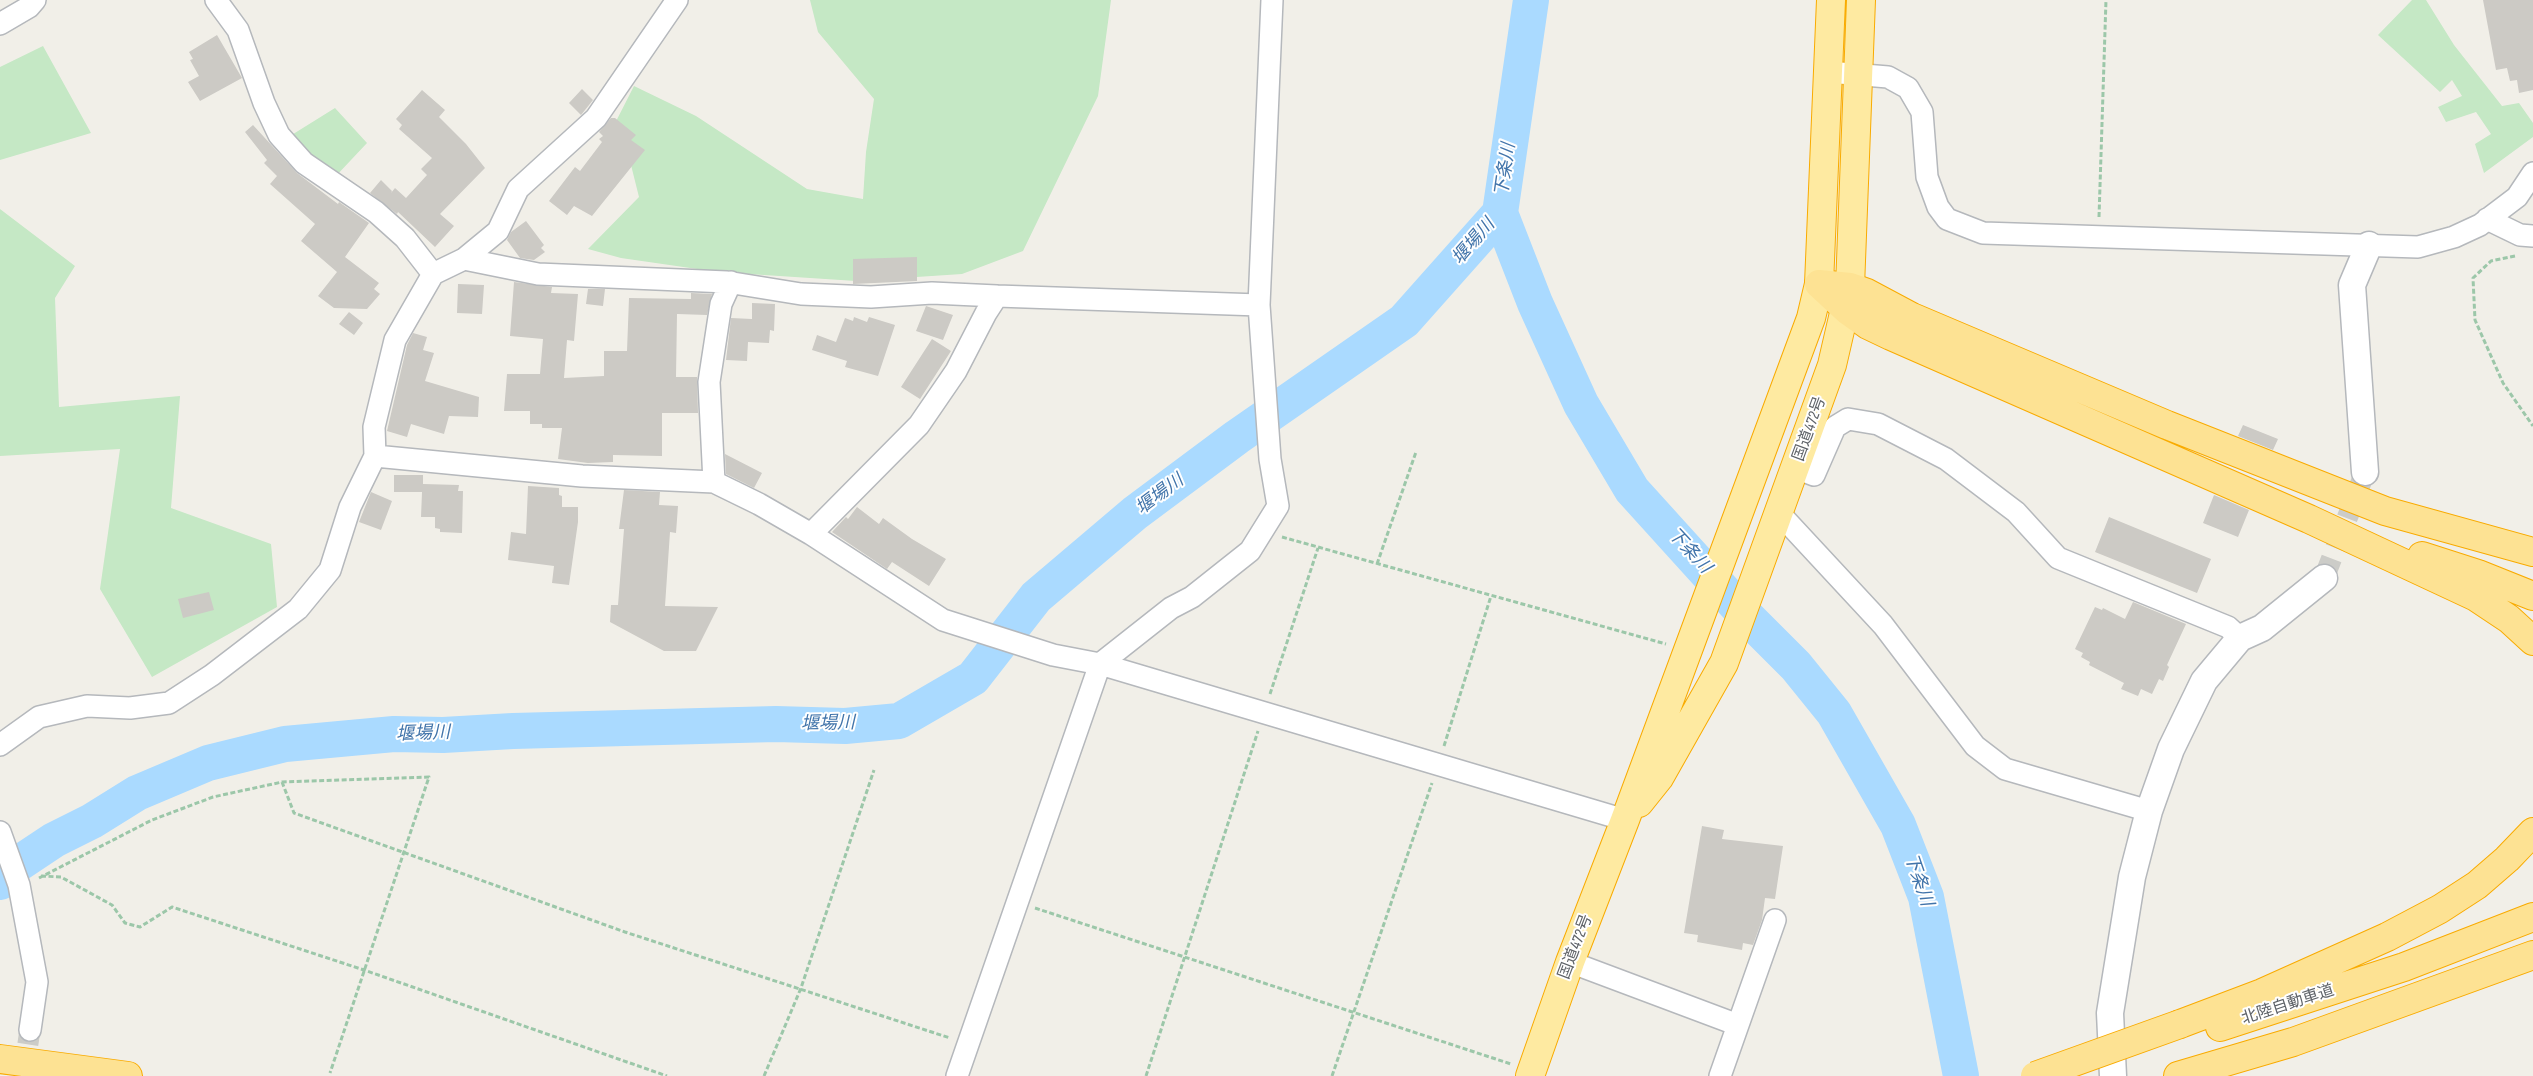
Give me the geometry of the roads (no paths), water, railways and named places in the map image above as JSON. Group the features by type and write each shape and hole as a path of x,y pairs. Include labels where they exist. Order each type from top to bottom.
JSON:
{"highway":[{"name":"国道472号","path":"1531,1074 1570,962 1626,820 1811,318 1819,284 1831,0"},
{"name":"国道472号","path":"1626,820 1660,778 1724,663 1832,365 1849,299 1861,0"},
{"path":"1819,284 1849,299 1891,336 2309,519 2476,597 2509,619 2533,642"},
{"path":"1849,299 1867,292 1929,324 2167,425 2533,570"},
{"path":"2385,511 2533,552"},
{"path":"2309,519 2478,574 2533,596"},
{"path":"2179,1032 2396,933 2477,885 2507,859 2533,832"},
{"name":"北陸自動車道","path":"2036,1076 2179,1032 2404,967 2533,917"},
{"path":"2178,1076 2293,1042 2533,955"},
{"path":"0,1059 128,1076"}],"street":[{"path":"0,24 28,7 35,0"},
{"path":"216,0 238,30 264,103 279,135 304,163 376,212 406,238 433,274"},
{"path":"0,745 39,717 87,706 130,708 169,703 212,675 298,609 330,570 350,507 375,456 374,427 395,340 433,274 464,259 498,231 518,188 596,118 676,0"},
{"path":"957,1076 1100,664 1171,608 1192,597 1250,551 1278,506 1270,459 1258,305 1272,0"},
{"path":"1828,72 1888,77 1908,88 1922,112 1929,185 1938,207 1947,219 1983,234 2418,246 2454,237 2487,219 2517,197 2533,174"},
{"path":"2487,219 2520,235 2533,236"},
{"path":"2365,472 2352,285 2369,245"},
{"path":"464,259 538,274 731,282 809,294 871,297 932,292 1258,305"},
{"path":"714,482 710,382 721,304 731,282"},
{"path":"811,534 919,425 956,371 997,296"},
{"path":"1796,468 1814,475 1835,427 1848,419 1878,424 1946,459 2016,512 2058,558 2228,627 2240,638"},
{"path":"375,456 582,476 714,482 759,504 811,534 943,620 1053,655 1100,664 1438,766 1626,820"},
{"path":"1779,513 1883,625 1975,746 2005,769 2149,811"},
{"path":"2113,1076 2110,1013 2132,877 2149,811 2171,749 2204,681 2240,638 2262,628 2324,578"},
{"path":"0,833 20,889 37,982 30,1030"},
{"path":"1720,1076 1775,920"},
{"path":"1570,962 1738,1025"}],"waterway":[{"name":"下条川","path":"1531,0 1500,213 1535,303 1581,404 1632,490 1747,617 1796,666 1834,713 1898,825 1926,897 1961,1076"},
{"name":"堰場川","path":"0,882 9,870 54,840 92,821 137,793 208,763 285,744 394,734 443,735 513,731 776,724 845,726 899,721 973,678 1036,597 1135,513 1237,437 1404,321 1500,213"}],"tunnel":[{"path":"2324,578 2365,472"},
{"path":"23,1076 30,1030"}]}
